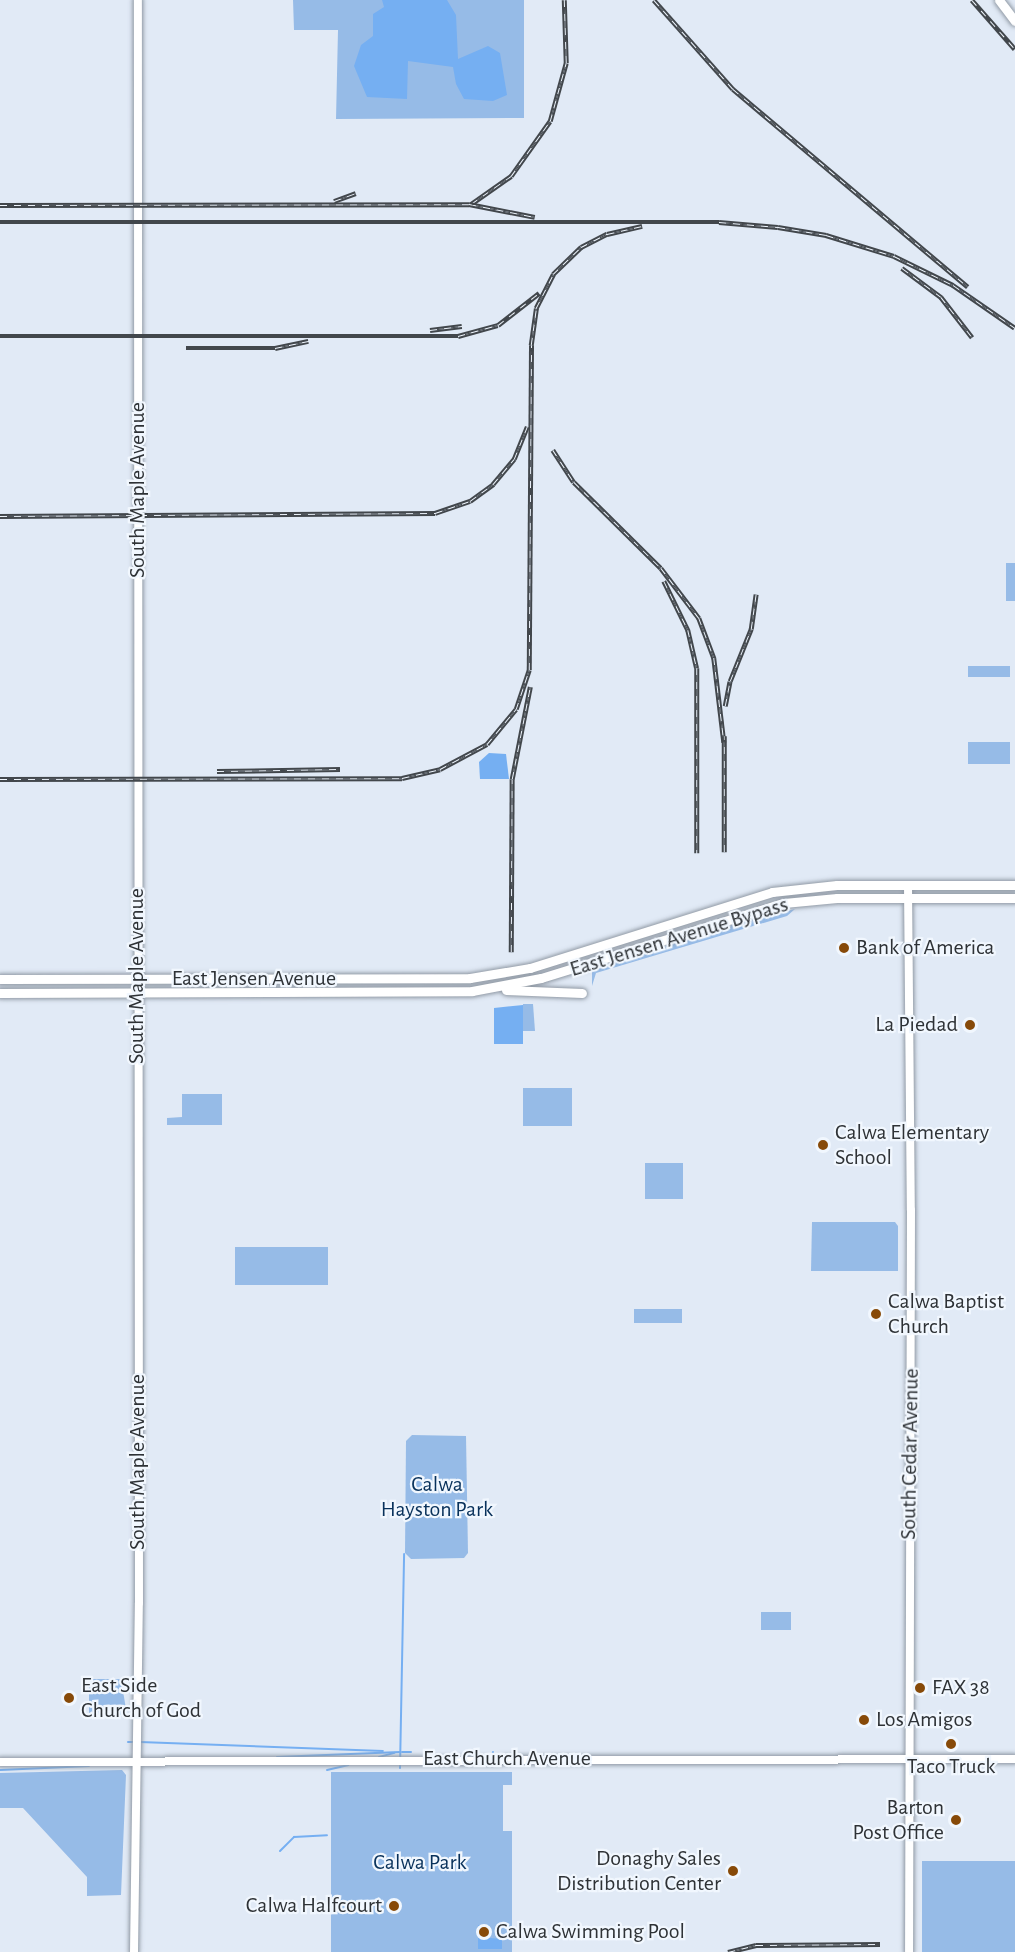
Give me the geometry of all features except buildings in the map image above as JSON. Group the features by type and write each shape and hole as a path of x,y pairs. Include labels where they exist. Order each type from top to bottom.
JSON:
{"main road":[{"name":"South Maple Avenue","path":"134,1952 138,1761 138,0"},
{"path":"999,0 1015,21"},
{"name":"South Cedar Avenue","path":"908,885 909,1952"},
{"name":"East Jensen Avenue Bypass","path":"507,973 765,893 825,886 1015,885"},
{"name":"East Jensen Avenue Bypass","path":"488,989 542,978 774,905 837,898 1015,898"},
{"name":"East Jensen Avenue","path":"0,979 452,979 507,973"},
{"name":"East Jensen Avenue","path":"0,993 488,989"},
{"path":"488,989 582,993"},
{"name":"East Church Avenue","path":"0,1762 1015,1759"}],"green space":[{"path":"293,0 524,0 524,118 336,119 338,30 294,30"},
{"path":"1006,563 1015,563 1015,601 1006,601"},
{"path":"968,666 1010,666 1010,677 968,677"},
{"path":"968,742 1010,742 1010,764 968,764"},
{"path":"795,909 787,916 596,973 592,986 592,969 744,921"},
{"path":"523,1004 533,1004 535,1031 523,1031"},
{"path":"523,1088 572,1088 572,1126 523,1126"},
{"path":"182,1094 222,1094 222,1125 167,1125 167,1118 182,1117"},
{"path":"645,1163 683,1163 683,1199 645,1199"},
{"path":"812,1222 895,1222 898,1226 898,1271 811,1271"},
{"path":"235,1247 328,1247 328,1285 235,1285"},
{"path":"634,1309 682,1309 682,1323 634,1323"},
{"name":"Calwa Hayston Park","path":"412,1435 466,1436 468,1553 464,1558 411,1559 405,1553 406,1441"},
{"path":"761,1612 791,1612 791,1630 761,1630"},
{"path":"89,1679 121,1679 127,1715 89,1714"},
{"path":"122,1770 126,1775 121,1895 87,1896 87,1877 23,1808 0,1808 0,1773"},
{"name":"Calwa Park","path":"331,1772 512,1772 512,1785 503,1785 503,1831 512,1831 512,1952 331,1952"},
{"path":"922,1861 1015,1861 1015,1952 922,1952"}],"shaded area":[{"path":"382,0 447,0 456,15 458,59 488,46 500,53 507,95 493,101 464,99 456,84 453,67 408,61 407,99 367,97 354,66 361,45 373,36 373,14 384,7"},
{"path":"489,753 506,754 509,779 480,779 479,762"},
{"path":"523,1005 523,1044 494,1044 494,1008"},
{"name":"Calwa Swimming Pool","path":"478,1925 489,1925 490,1938 502,1939 502,1949 478,1949"}],"waterway":[{"path":"400,1768 404,1554"},
{"path":"128,1742 134,1742"},
{"path":"140,1742 383,1751"},
{"path":"277,1757 400,1752"},
{"path":"402,1752 411,1752"},
{"path":"493,1752 493,1758"},
{"path":"379,1757 394,1753"},
{"path":"327,1770 348,1765"},
{"path":"0,1770 89,1766"},
{"path":"280,1851 294,1837 327,1835"}],"railway":[{"path":"471,204 511,176 550,121 566,63 564,0"},
{"path":"654,0 733,89 968,287"},
{"path":"972,0 1015,49"},
{"path":"334,201 356,193"},
{"path":"0,205 469,204 535,217"},
{"path":"0,222 719,222 778,227 826,235 894,256 953,285 1015,328"},
{"path":"0,779 402,778 440,769 487,744 516,709 529,670 531,345 536,308 553,274 581,247 607,234 642,226"},
{"path":"902,268 941,297 972,337"},
{"path":"0,336 458,336 498,325 539,293"},
{"path":"430,330 462,326"},
{"path":"186,348 275,348 308,341"},
{"path":"0,516 435,513 470,501 493,484 514,459 527,427"},
{"path":"553,450 574,482 661,568 699,618 714,658 724,742"},
{"path":"664,581 688,630 697,668 697,853"},
{"path":"725,706 730,681 751,629 756,594"},
{"path":"511,952 512,779 530,687"},
{"path":"724,736 724,852"},
{"path":"217,771 340,769"},
{"path":"728,1952 756,1945 880,1944"}],"place":[{"name":"Bank of America","path":"844,948"},
{"name":"La Piedad","path":"970,1025"},
{"name":"Calwa Elementary School","path":"823,1145"},
{"name":"Calwa Baptist Church","path":"876,1314"},
{"name":"FAX 38","path":"920,1688"},
{"name":"East Side Church of God","path":"69,1698"},
{"name":"Los Amigos","path":"864,1720"},
{"name":"Taco Truck","path":"951,1744"},
{"name":"Barton Post Office","path":"956,1820"},
{"name":"Donaghy Sales Distribution Center","path":"733,1871"},
{"name":"Calwa Halfcourt","path":"394,1906"},
{"name":"Calwa Swimming Pool","path":"484,1932"}]}
